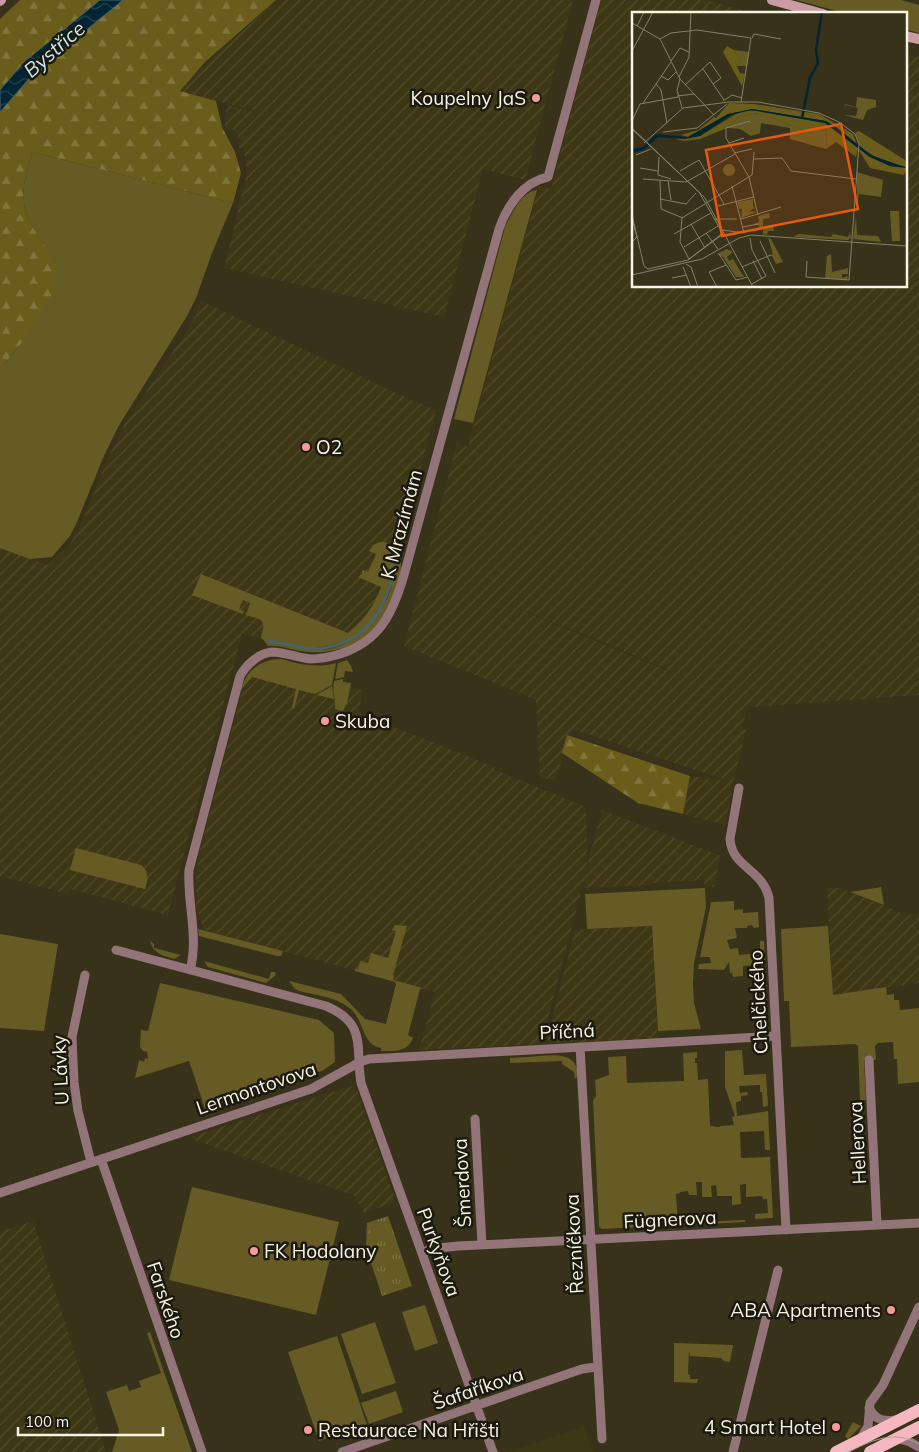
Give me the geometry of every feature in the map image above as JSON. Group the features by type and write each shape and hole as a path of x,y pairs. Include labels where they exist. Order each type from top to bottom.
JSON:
{"main road":[{"path":"836,1452 919,1410"},
{"path":"870,1452 919,1427"}],"street":[{"name":"K Mrazírnám","path":"190,970 194,947 188,890 189,870 240,676 248,665 268,653 318,658 350,650 373,636 388,618 394,607 499,229 506,212 515,198 534,182 548,177 596,0"},
{"path":"772,0 816,12"},
{"path":"906,36 919,39"},
{"name":"Chelčického","path":"739,788 734,813 731,847 737,859 759,877 767,890 786,1230"},
{"path":"116,950 318,1004 338,1012 353,1026 360,1049 360,1062"},
{"name":"U Lávky","path":"85,975 72,1037 74,1082 79,1117 91,1162"},
{"name":"Příčná","path":"360,1062 376,1058 776,1036"},
{"name":"Řezníčkova","path":"580,1047 596,1367 602,1439"},
{"name":"Hellerova","path":"870,1060 877,1225"},
{"name":"Lermontovova","path":"0,1193 311,1089 360,1062"},
{"name":"Purkyňova","path":"360,1062 361,1083 493,1452"},
{"name":"Šmerdova","path":"475,1119 482,1245"},
{"name":"Farského","path":"101,1159 202,1452"},
{"name":"Fügnerova","path":"422,1252 439,1248 482,1245 919,1223"},
{"path":"733,1452 778,1270"},
{"path":"860,1440 868,1426 868,1408 883,1385 919,1307"},
{"name":"Šafaříkova","path":"342,1452 582,1369 596,1367"},
{"path":"868,1408 880,1420 898,1420"},
{"path":"895,1438 910,1442 919,1447"}],"shaded area":[{"path":"277,0 573,0 525,180 483,169 444,317 224,268 247,167 243,148 239,148 238,143 241,141 235,131 225,128 225,115 228,105 255,111 177,90"},
{"path":"601,0 705,0 750,12 632,12 632,288 906,288 906,54 919,57 919,695 753,707 749,704 742,725 746,731 725,825 683,814 690,776 729,781 572,729 555,781 540,777 536,700 404,646 457,443 468,447 539,186 551,189","holes":["490,597 603,642 704,686"]},
{"path":"201,301 436,410 383,603 341,640 268,638 267,641 242,633 168,915 70,889 68,894 0,876 0,548 48,565 71,543 124,425 191,325"},
{"path":"257,670 323,680 362,690 359,713 495,767 495,770 586,807 587,865 602,810 721,856 714,887 705,888 704,880 582,888 547,1022 542,1021 539,1044 419,1050 435,992 204,930 196,906 196,876 200,850 242,691"},
{"path":"827,888 840,888 907,915 919,913 919,983 833,995"},
{"path":"652,926 658,1043 580,1047 574,1042 548,1043 548,1034 575,930"},
{"path":"355,1085 396,1202 364,1213 355,1196 194,1140 192,1136"},
{"path":"33,1221 106,1452 0,1452 0,1232"},
{"path":"584,1426 593,1452 508,1452 536,1443"}],"green space":[{"path":"20,0 100,0 24,62 0,90 0,19"},
{"path":"123,0 276,0 205,62 180,91 216,101 222,127 235,152 241,173 233,203 32,152 24,184 25,210 32,226 57,264 53,293 21,344 0,369 0,112 34,73"},
{"path":"796,0 901,0 919,5 919,33 906,29 906,12 841,12"},
{"path":"32,152 233,203 196,298 187,316 118,427 70,536 52,557 30,559 0,548 0,369 21,344 57,264 37,235 25,210 24,184"},
{"path":"537,190 473,423 454,419 505,227 522,199"},
{"path":"380,542 392,544 398,550 401,560 398,583 385,614 370,632 351,645 337,650 309,652 268,646 261,637 262,621 245,614 250,603 243,600 239,609 244,611 243,614 192,595 201,574 348,633 368,612 381,587 358,577 362,574 362,570 368,572 376,554 369,551 373,545","holes":["392,584 381,610 372,622 367,627 381,609","367,627 361,633 336,647 322,650 308,649 340,642"]},
{"path":"282,659 309,665 336,663 332,685 315,694 299,690 294,709 292,708 296,689 252,677 241,690 246,677 255,667 261,663"},
{"path":"347,660 353,672 345,671 344,677 335,679 338,663"},
{"path":"343,679 343,682 351,683 347,703 343,711 335,709 333,688 334,681"},
{"path":"332,686 334,699 317,695"},
{"path":"567,735 690,776 683,814 638,803 562,753"},
{"path":"76,848 141,865 147,873 145,889 70,870"},
{"path":"881,887 884,905 850,892"},
{"path":"705,888 706,907 694,963 693,983 694,1003 701,1029 658,1031 652,926 587,929 585,894"},
{"path":"734,901 734,910 743,909 743,913 758,912 759,927 754,928 752,925 747,926 747,928 735,928 737,938 727,940 730,949 738,948 739,955 760,953 760,941 764,941 767,1000 762,1000 761,967 756,968 755,965 743,966 743,976 733,977 732,973 730,973 729,962 724,970 698,969 699,964 711,963 710,957 700,957 711,902"},
{"path":"395,925 407,926 393,980 423,988 420,989 408,1035 413,1038 411,1043 400,1050 381,1051 381,1048 374,1046 369,1041 357,1017 348,1007 331,999 299,991 289,981 341,994 365,1019 386,1024 395,982 355,971 355,969 358,969 360,961 368,963 371,953 388,958 396,931 392,930"},
{"path":"828,926 833,995 886,987 887,995 894,994 894,1000 899,1000 900,1010 919,1008 919,1082 898,1084 897,1059 894,1059 893,1042 878,1043 875,1046 876,1060 864,1060 866,1100 860,1100 858,1046 855,1044 791,1047 789,1001 784,1001 781,929"},
{"path":"198,929 283,951 281,956 277,956 199,936"},
{"path":"0,934 58,944 44,1031 0,1028"},
{"path":"150,941 154,944 154,948 181,955 174,959 162,955 154,949"},
{"path":"204,961 269,979 271,972 275,972 276,975 266,983 208,967"},
{"path":"160,983 319,1020 334,1033 335,1062 322,1071 205,1109 189,1061 135,1078 139,1060 144,1062 145,1058 148,1059 147,1052 143,1051 140,1047 141,1030 148,1031"},
{"path":"742,1050 744,1075 766,1074 768,1106 763,1107 760,1085 739,1086 740,1093 747,1092 748,1095 741,1096 741,1101 736,1102 737,1116 768,1111 770,1150 765,1150 764,1131 740,1132 741,1158 770,1157 773,1218 755,1219 755,1214 768,1213 767,1199 763,1199 762,1196 746,1197 746,1184 740,1185 741,1204 732,1205 732,1196 717,1196 716,1185 711,1186 712,1197 702,1197 702,1182 696,1182 697,1195 689,1195 688,1191 676,1194 678,1223 745,1220 745,1222 602,1229 599,1227 593,1100 596,1096 595,1080 609,1075 608,1057 626,1056 627,1083 684,1081 683,1053 697,1052 695,1063 697,1063 698,1080 708,1079 710,1126 719,1127 734,1125 732,1117 735,1116 725,1087 725,1051"},
{"path":"551,1055 566,1057 572,1061 578,1076 575,1079 574,1072 562,1064 562,1061 510,1063 510,1058"},
{"name":"FK Hodolany","path":"192,1187 339,1222 316,1315 169,1280"},
{"path":"388,1216 412,1286 382,1296 366,1248 367,1223"},
{"path":"425,1305 438,1343 415,1351 402,1312"},
{"path":"375,1322 396,1383 362,1394 341,1334"},
{"path":"150,1332 192,1452 112,1452 119,1430 106,1392 127,1385 129,1391 141,1387 139,1381 161,1373 147,1333"},
{"path":"337,1336 367,1425 319,1441 288,1352"},
{"path":"674,1343 733,1345 730,1362 724,1361 721,1358 690,1356 689,1351 688,1374 690,1379 698,1379 697,1383 674,1382"},
{"path":"396,1391 403,1412 369,1424 361,1403"},
{"path":"853,1422 861,1426 848,1439 845,1436"}],"water":[{"name":"Bystřice","path":"100,0 123,0 34,73 0,112 0,90 24,62"}],"waterway":[{"path":"269,641 308,649 327,648 347,641 368,626 382,606 398,560"}],"tram line":[{"path":"848,1452 883,1438 901,1437 919,1444"}],"place":[{"name":"Koupelny JaS","path":"536,98"},
{"name":"O2","path":"306,447"},
{"name":"Skuba","path":"325,721"},
{"name":"FK Hodolany","path":"254,1251"},
{"name":"ABA Apartments","path":"891,1310"},
{"name":"4 Smart Hotel","path":"836,1427"},
{"name":"Restaurace Na Hřišti","path":"308,1430"}]}
